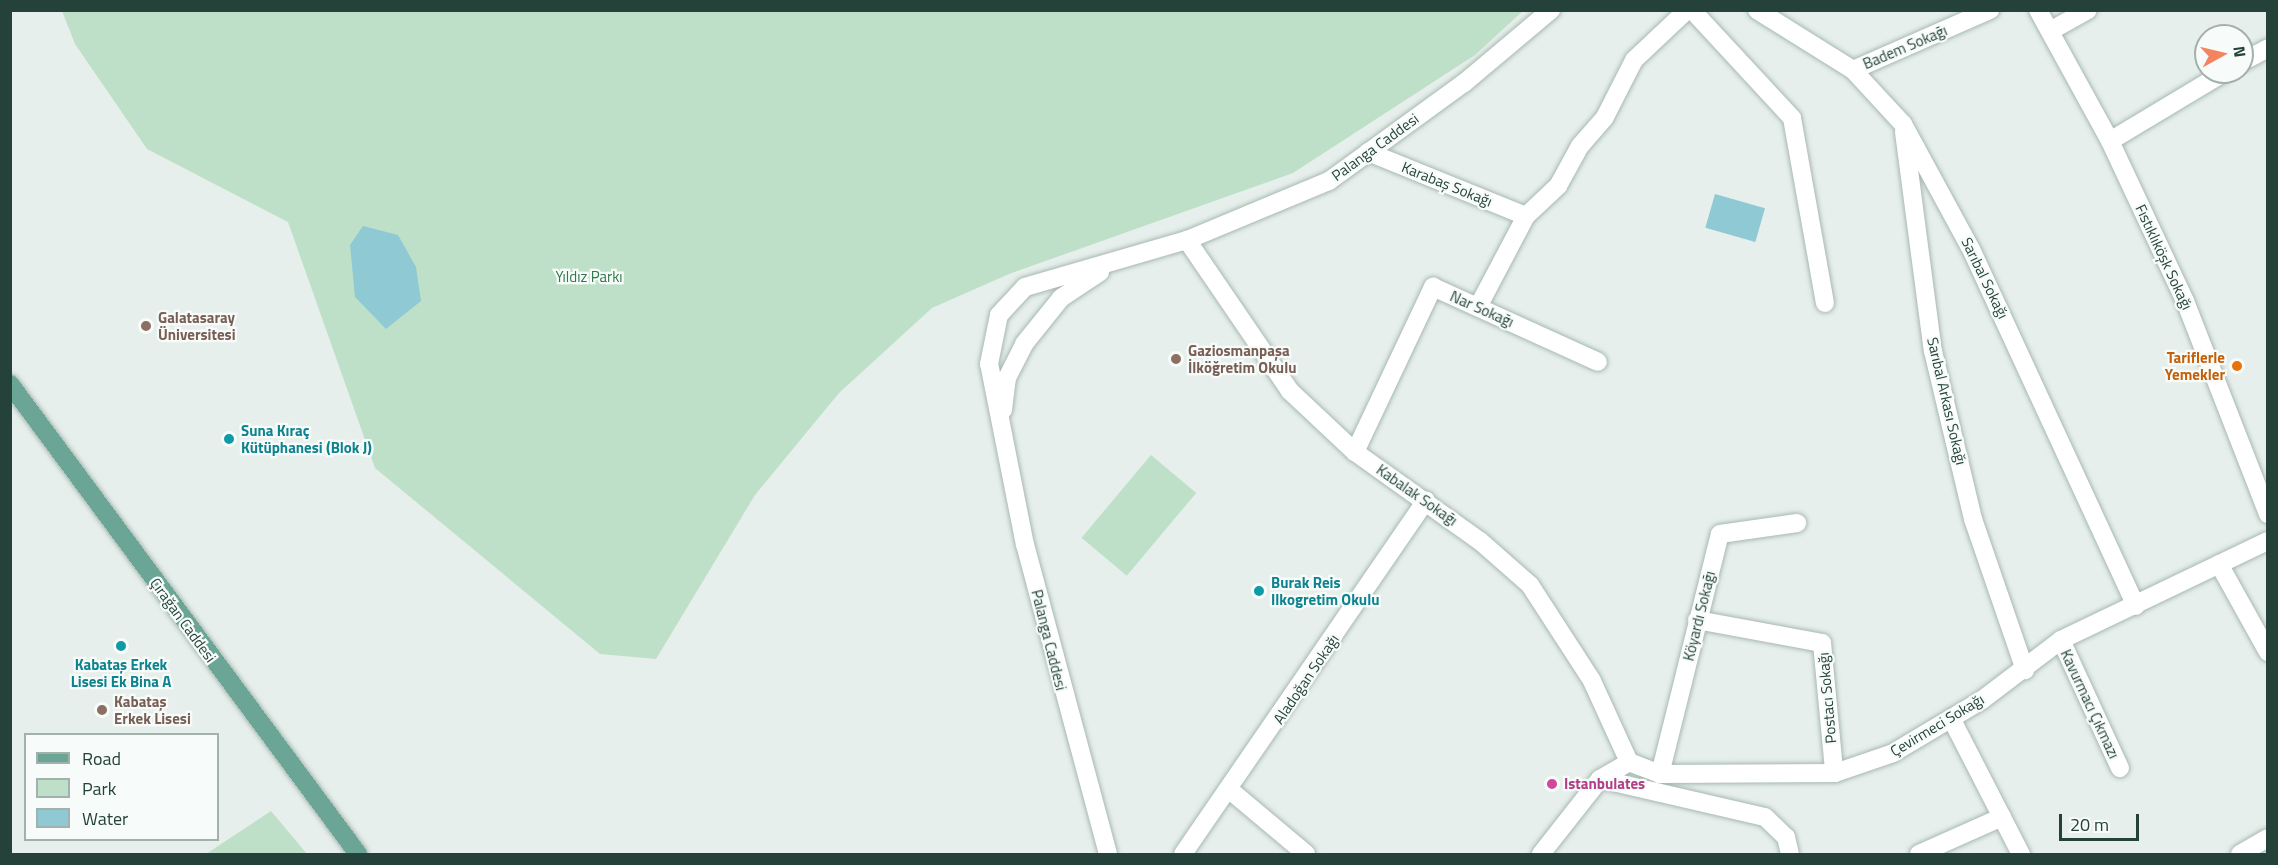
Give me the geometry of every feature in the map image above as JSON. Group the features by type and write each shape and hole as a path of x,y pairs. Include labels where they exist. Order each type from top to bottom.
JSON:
{"main road":[{"name":"Çırağan Caddesi","path":"10,384 358,855"}],"street":[{"name":"Palanga Caddesi","path":"1108,855 1025,545 989,364 999,315 1025,287 1108,266 1187,240 1329,181 1551,10"},
{"path":"1478,307 1526,216 1558,186 1580,146 1605,117 1634,60 1687,10"},
{"path":"1692,10 1792,118 1825,303"},
{"name":"Sarıbal Sokağı","path":"1757,10 1853,70 1903,124 1976,259 2136,606"},
{"name":"Badem Sokağı","path":"1853,70 1990,10"},
{"name":"Fıstıklıköşk Sokağı","path":"2038,10 2110,141 2185,301 2268,514"},
{"path":"2050,31 2088,10"},
{"path":"2254,56 2268,48"},
{"path":"2110,141 2205,84"},
{"name":"Sarıbal Arkası Sokağı","path":"1903,124 1933,351 1973,519 2025,670"},
{"name":"Karabaş Sokağı","path":"1368,152 1526,216"},
{"name":"Kabalak Sokağı","path":"1187,240 1290,391 1355,452 1426,501 1530,585 1592,681 1629,762"},
{"name":"Palanga Caddesi","path":"1001,424 1007,378 1024,344 1061,298 1108,266"},
{"name":"Nar Sokağı","path":"1355,452 1433,287 1598,362"},
{"name":"Aladoğan Sokağı","path":"1183,855 1231,790 1426,501"},
{"name":"Köyardı Sokağı","path":"1660,774 1720,534 1797,523"},
{"name":"Çevirmeci Sokağı","path":"1629,762 1660,774 1834,771 1893,753 2025,670 2061,640 2268,541"},
{"path":"2219,564 2268,652"},
{"name":"Postacı Sokağı","path":"1697,620 1822,643 1834,771"},
{"name":"Kavurmacı Çıkmazı","path":"2061,640 2120,768"},
{"path":"1951,718 2021,855"},
{"path":"1541,855 1600,780 1629,762"},
{"path":"1600,780 1765,817 1786,837 1790,855"},
{"path":"1231,790 1306,855"},
{"path":"1919,855 2002,817"},
{"path":"2240,855 2268,838"}],"green space":[{"name":"Yıldız Parkı","path":"62,11 1523,11 1475,55 1293,173 1009,274 932,308 839,393 755,495 656,659 600,654 375,468 288,222 147,149 75,44"},
{"path":"1151,455 1196,493 1127,576 1082,538"},
{"path":"271,811 307,854 206,854"}],"water":[{"path":"1715,194 1765,208 1755,242 1705,228"},
{"path":"363,226 398,235 416,267 421,301 386,329 355,297 350,245"}],"place":[{"name":"Galatasaray Üniversitesi","path":"146,326"},
{"name":"Gaziosmanpaşa İlköğretim Okulu","path":"1176,359"},
{"name":"Tariflerle Yemekler","path":"2237,366"},
{"name":"Suna Kıraç Kütüphanesi (Blok J)","path":"229,439"},
{"name":"Burak Reis Ilkogretim Okulu","path":"1259,591"},
{"name":"Kabataş Erkek Lisesi Ek Bina A","path":"121,646"},
{"name":"Kabataş Erkek Lisesi","path":"102,710"},
{"name":"Istanbulates","path":"1552,784"}]}
